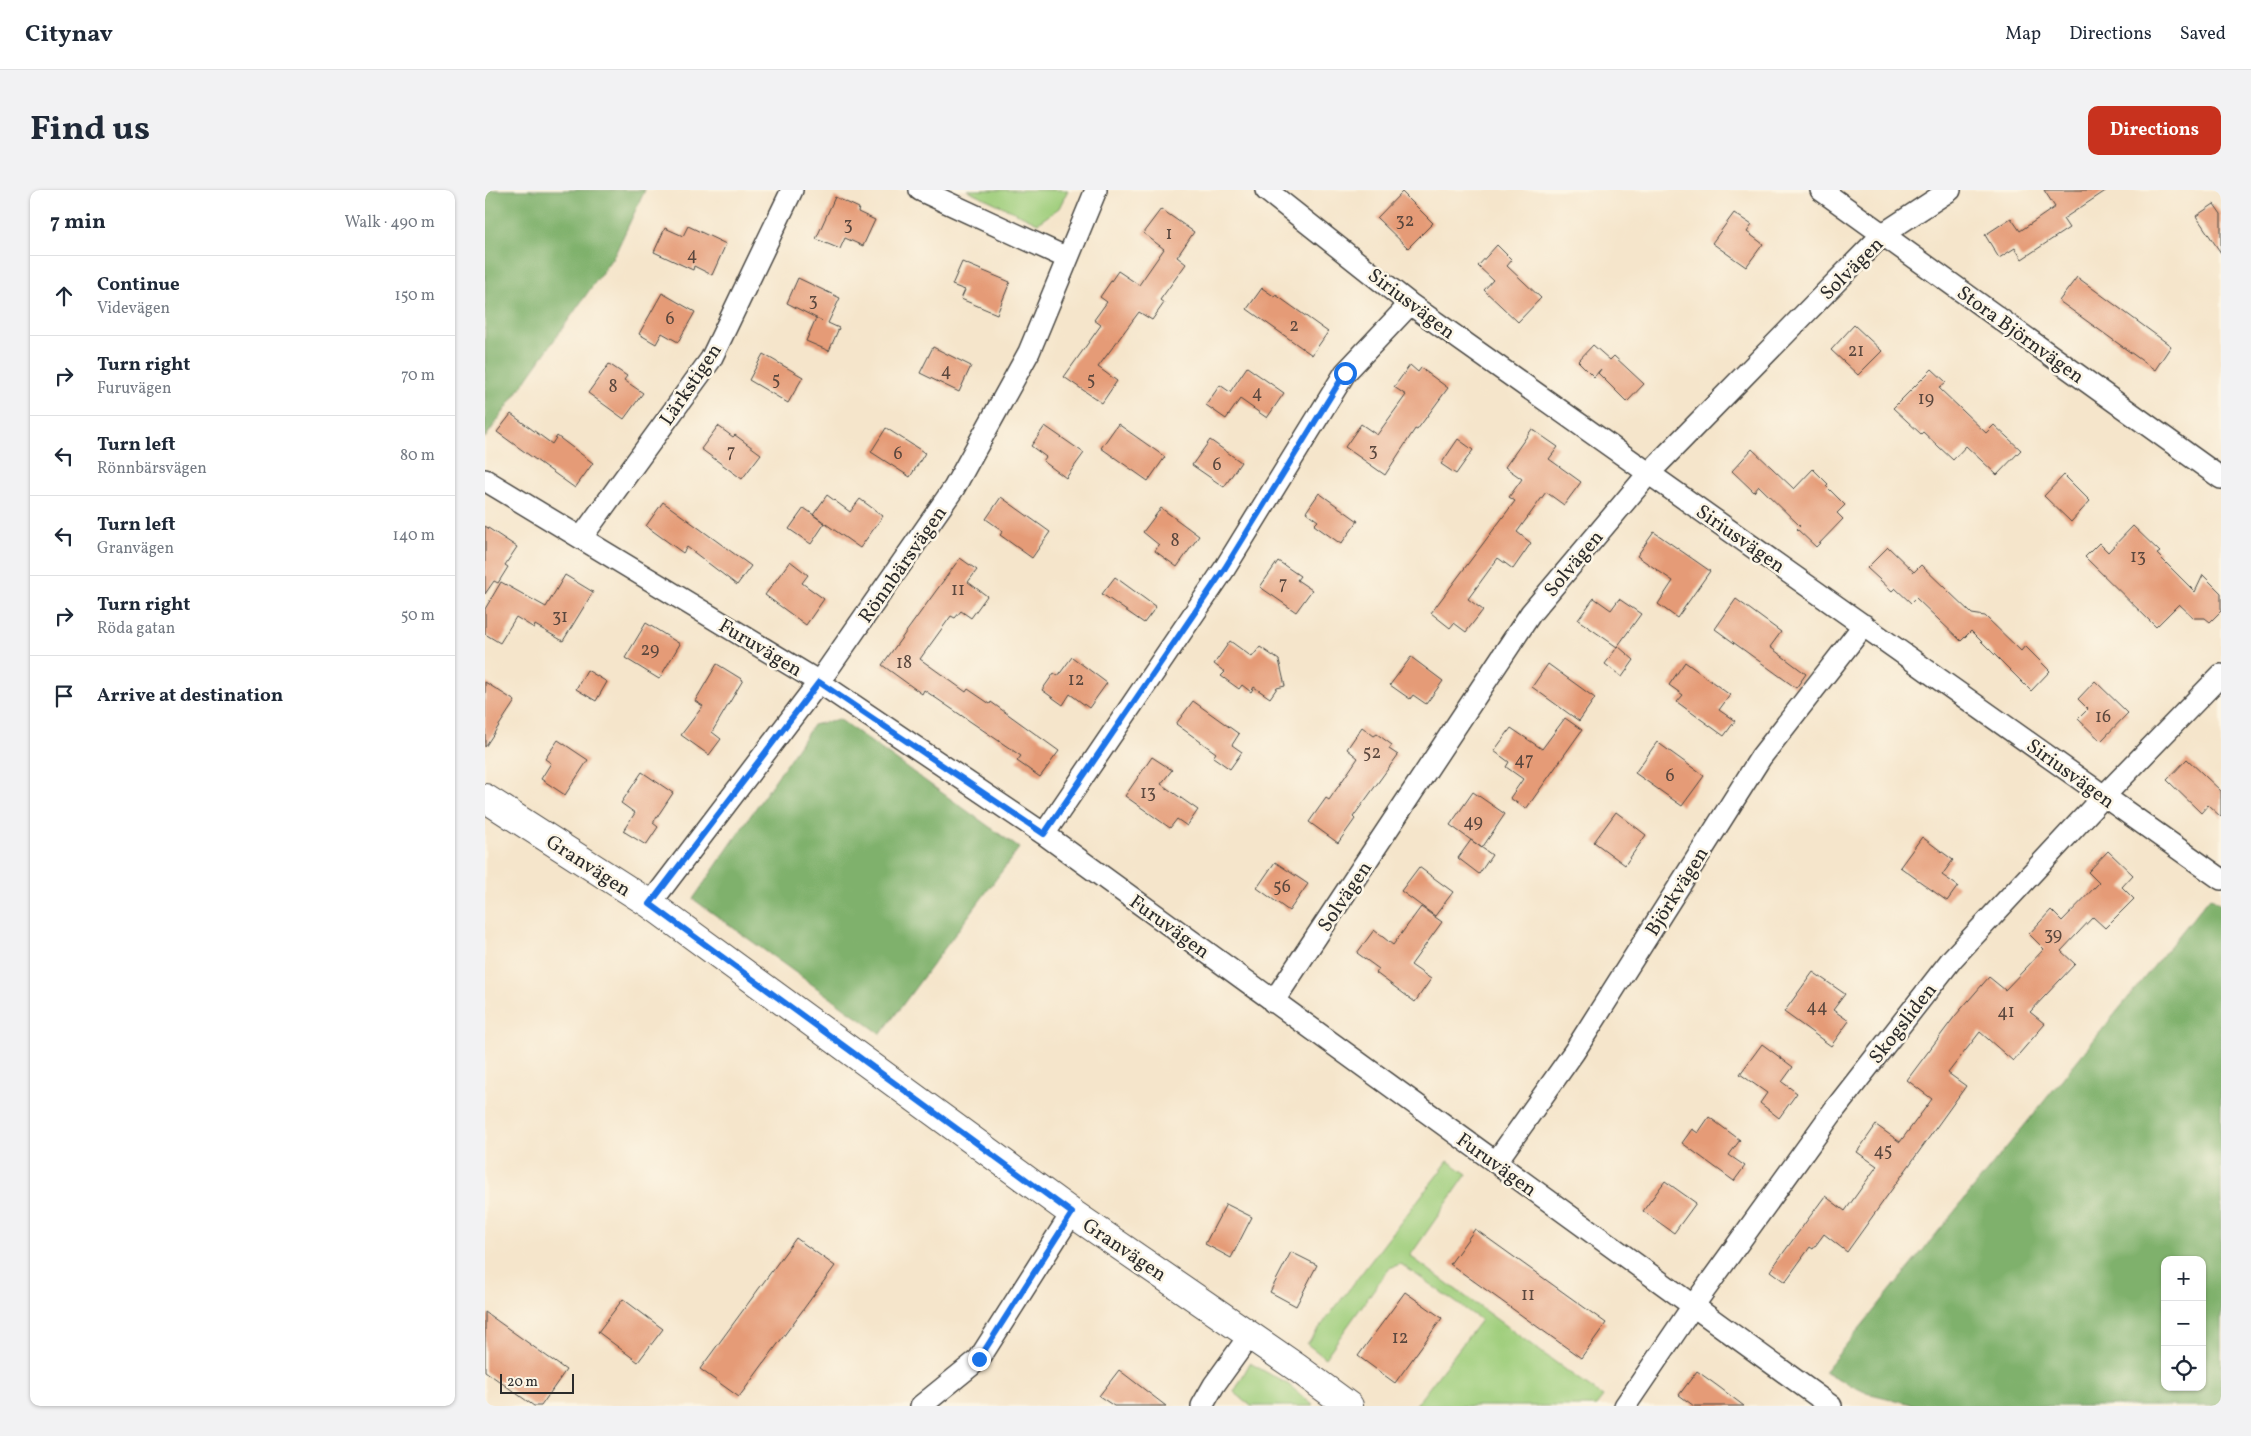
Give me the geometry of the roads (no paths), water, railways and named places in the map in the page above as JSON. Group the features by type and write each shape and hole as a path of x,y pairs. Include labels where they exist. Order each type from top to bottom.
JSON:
{"street":[{"name":"Lärkstigen","path":"581,538 711,358 792,190"},
{"path":"920,190 1067,258"},
{"name":"Rönnbärsvägen","path":"650,904 819,682 955,488 1029,352 1096,190"},
{"name":"Siriusvägen","path":"1266,190 1410,304 2221,879"},
{"name":"Stora Björnvägen","path":"1821,190 2221,478"},
{"name":"Solvägen","path":"1273,1002 1531,613 1649,473 1883,234 1950,190"},
{"path":"1044,834 1225,568 1345,373 1410,304"},
{"name":"Furuvägen","path":"485,480 819,682 1044,834 1831,1406"},
{"name":"Björkvägen","path":"1496,1162 1574,1052 1761,757 1864,625"},
{"name":"Skogsliden","path":"1625,1406 1693,1306 1835,1108 1952,959 2103,797 2221,675"},
{"name":"Granvägen","path":"485,798 650,904 1072,1213 1250,1335 1349,1406"},
{"path":"921,1406 979,1359 1072,1213"},
{"path":"1202,1406 1214,1385 1250,1335"}]}
